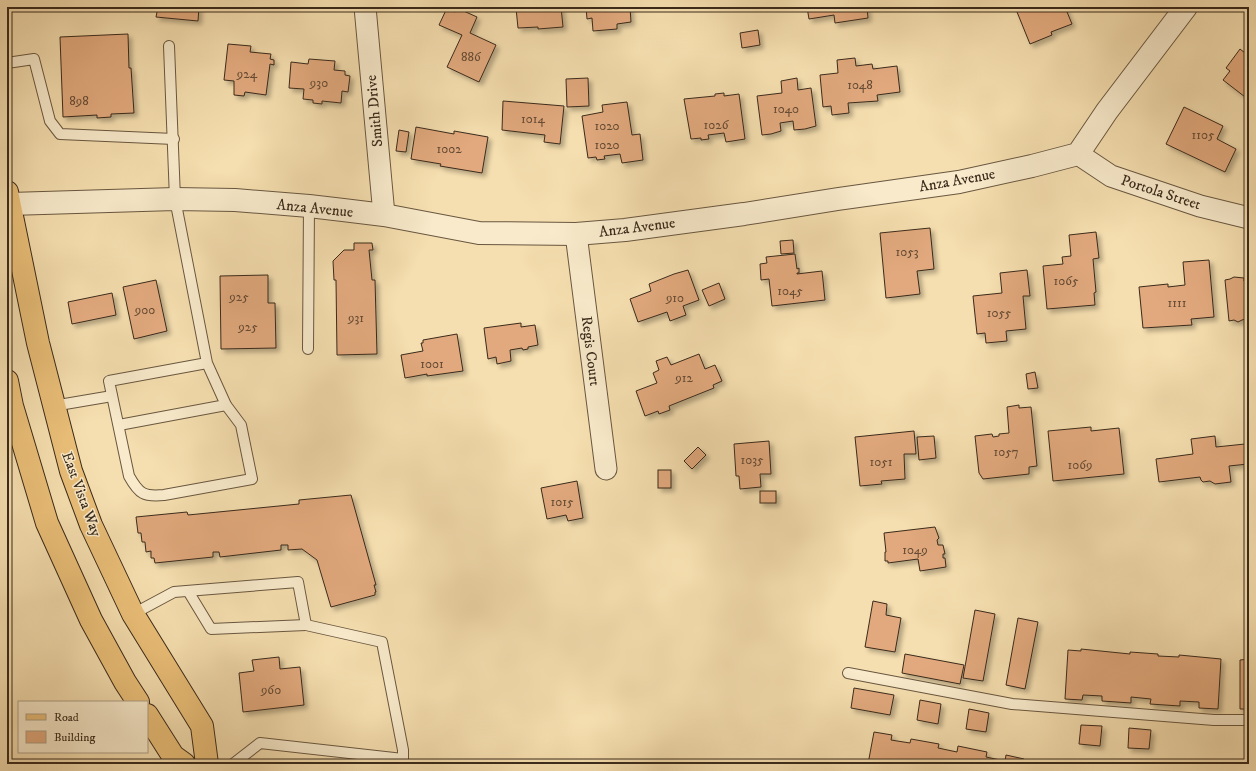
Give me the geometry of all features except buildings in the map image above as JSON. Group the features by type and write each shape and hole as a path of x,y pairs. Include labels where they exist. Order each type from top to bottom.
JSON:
{"main road":[{"name":"East Vista Way","path":"8,198 38,343 53,406 71,470 91,525 133,614 202,726 207,764"},
{"path":"7,381 12,406 47,523 91,620 125,682 137,701"},
{"path":"148,717 173,756 184,764"}],"street":[{"name":"Smith Drive","path":"365,7 384,215"},
{"path":"1078,154 1107,111 1186,7"},
{"name":"Anza Avenue","path":"8,198 235,200 309,206 384,215 479,233 576,234 625,230 744,214 838,198 959,182 1078,154"},
{"name":"Portola Street","path":"1078,154 1111,176 1200,206 1249,218"},
{"name":"Regis Court","path":"576,234 606,469"}],"lane":[{"path":"170,46 175,199 207,363 226,405 241,424 252,479 164,495 150,496 137,490 129,476 109,381 207,363"},
{"path":"7,63 34,59 50,121 60,134 174,139"},
{"path":"308,349 309,206"},
{"path":"53,406 112,396"},
{"path":"119,425 226,405"},
{"path":"133,614 174,592 298,582 306,625"},
{"path":"188,591 211,629 306,625 382,642 403,750 403,759 260,743 233,764"},
{"path":"848,673 1012,704 1214,720 1249,720"}]}
